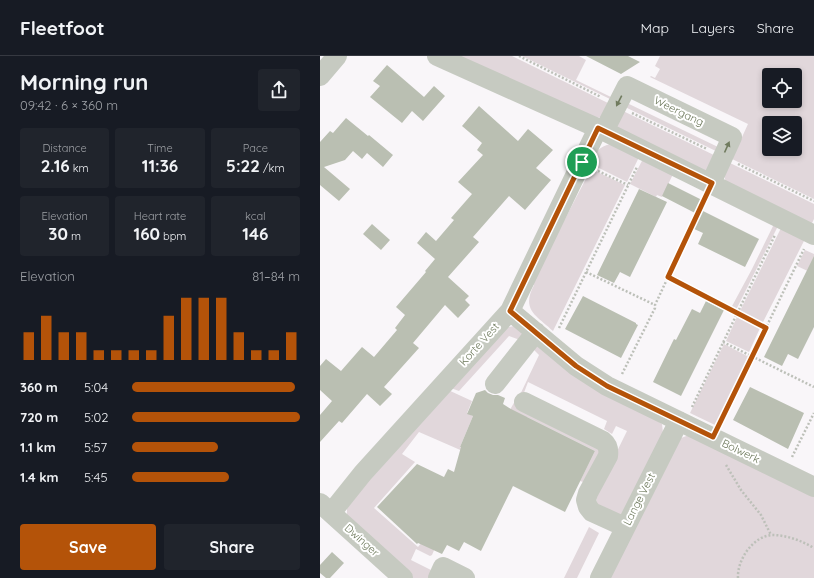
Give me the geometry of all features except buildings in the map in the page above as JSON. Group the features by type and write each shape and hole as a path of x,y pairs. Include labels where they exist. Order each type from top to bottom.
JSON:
{"street":[{"path":"320,76 337,56"},
{"path":"438,56 645,150 813,234"},
{"name":"Weergang","path":"601,130 627,86 732,137 712,183"},
{"name":"Korte Vest","path":"326,508 363,473 510,311 582,162 601,130"},
{"name":"Bolwerk","path":"510,311 576,366 615,390 814,487"},
{"path":"495,384 543,338"},
{"path":"524,402 607,444 609,449 608,456 586,500 588,507 592,512 625,527"},
{"name":"Lange Vest","path":"600,578 625,527 682,422"},
{"name":"Dwinger","path":"326,508 404,578"},
{"path":"438,578 443,568 465,578"}],"path":[{"path":"519,56 617,105"},
{"path":"543,338 586,272 645,150"},
{"path":"582,162 628,185"},
{"path":"615,390 655,308 655,305 712,183"},
{"path":"682,422 724,342 783,219"},
{"path":"771,535 761,515 741,490 724,460 720,441 753,355 813,234"},
{"path":"586,272 655,305"},
{"path":"668,277 766,328"},
{"path":"724,342 814,386"},
{"path":"784,472 814,413"},
{"path":"738,578 738,570 745,552 759,540 771,535 795,539 814,548"}],"shaded area":[{"path":"457,56 512,56 610,104 603,117 597,118"},
{"path":"522,56 579,56 586,60 576,80 613,98 612,100"},
{"path":"660,56 814,56 814,199 732,159 748,124 650,77 655,78 660,69 655,66"},
{"path":"627,103 718,147 720,153 623,106"},
{"path":"621,110 718,157 705,173 619,130 615,123"},
{"path":"611,144 640,155 627,182 589,163 600,148"},
{"path":"644,157 674,172 662,197 657,195 656,197 630,184"},
{"path":"730,163 814,204 814,219 811,225 726,183 724,175"},
{"path":"591,169 625,185 553,331 532,311 529,300 530,293 534,285 529,283"},
{"path":"775,222 779,224 736,310 731,308 752,269"},
{"path":"782,226 806,237 762,324 739,313"},
{"path":"805,250 814,254 814,274 797,266"},
{"path":"737,317 760,328 749,352 726,341"},
{"path":"514,326 524,330 520,340 509,336 459,391 448,387 505,328"},
{"path":"535,341 662,424 663,433 623,517 597,505 596,494 627,431 616,426 612,434 604,429 607,421 528,382 519,406 601,448 586,483 580,481 595,451 527,417 497,466 419,432 402,454 415,462 374,508 418,547 422,542 435,548 430,556 416,549 411,560 431,570 430,578 411,578 347,515 347,506 446,389 472,401 467,413 473,416 460,447 489,459 511,408 515,401 517,401 539,355 531,347"},
{"path":"724,344 749,357 715,425 690,413"},
{"path":"689,435 814,494 814,578 607,578 681,438"},
{"path":"589,527 599,533 577,578 564,578"}],"route":[{"path":"598,128 712,183 668,277 766,328 713,437 607,386 576,366 510,311 582,162 598,128"}]}
